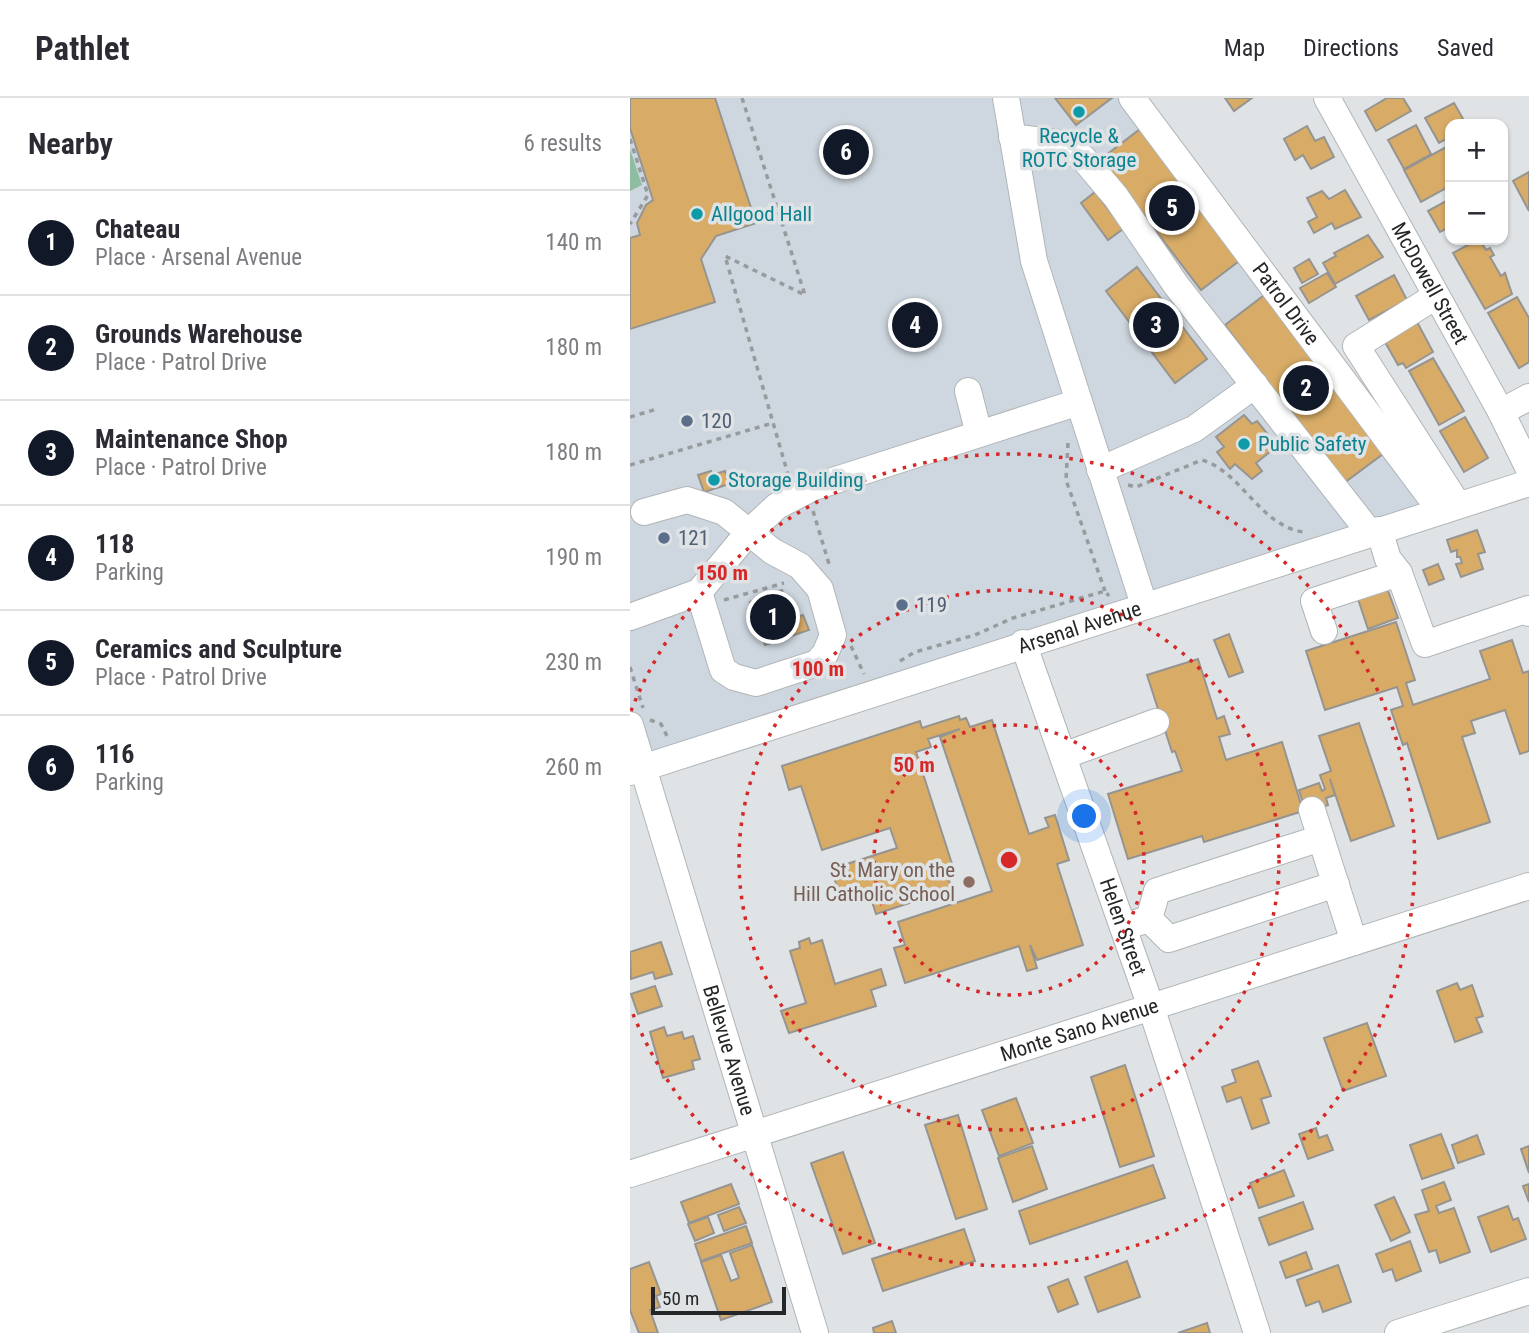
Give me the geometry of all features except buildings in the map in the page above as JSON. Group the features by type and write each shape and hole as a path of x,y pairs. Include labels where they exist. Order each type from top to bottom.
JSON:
{"street":[{"path":"1006,98 1034,261 1079,402 1112,476 1144,605"},
{"name":"Patrol Drive","path":"1132,98 1449,507"},
{"name":"McDowell Street","path":"1327,98 1502,412 1529,469"},
{"path":"1013,137 1058,142 1083,158 1116,197 1177,285 1374,532 1388,559 1399,573 1425,644 1529,610"},
{"path":"1436,296 1356,346 1449,507"},
{"path":"1112,476 1194,429 1255,385"},
{"path":"968,391 979,434"},
{"path":"1502,412 1529,397"},
{"path":"630,617 708,597 748,533 777,506 814,487 1079,402"},
{"name":"Arsenal Avenue","path":"636,770 1023,643 1529,483"},
{"path":"645,512 687,500 724,512 748,533 800,566 820,589 833,635 825,654 817,663 756,683 734,677 723,670 708,597"},
{"path":"1324,631 1314,601 1399,573"},
{"name":"Helen Street","path":"1023,643 1151,1007 1257,1333"},
{"path":"1063,756 1156,722"},
{"name":"Bellevue Avenue","path":"630,725 636,770 754,1134 815,1333"},
{"path":"1312,810 1354,942"},
{"path":"1149,919 1157,891 1321,838"},
{"path":"1149,919 1169,939 1336,884"},
{"name":"Monte Sano Avenue","path":"630,1174 1529,886"},
{"path":"1123,927 1149,919"},
{"path":"1398,1333 1529,1291"}],"path":[{"path":"742,98 805,295 725,256 791,485"},
{"path":"630,139 648,195 630,224"},
{"path":"630,208 638,212"},
{"path":"630,417 657,409"},
{"path":"630,465 773,424"},
{"path":"1069,435 1066,480 1105,592 1110,597 1117,595"},
{"path":"1112,476 1136,487 1202,460 1215,466 1268,515 1293,530 1312,532"},
{"path":"811,502 830,570"},
{"path":"708,597 796,580"},
{"path":"891,666 915,652 975,635 1013,618 1105,592"},
{"path":"850,645 859,669 863,674 870,674"},
{"path":"630,667 645,716 661,724 670,742"}],"shaded area":[{"path":"630,98 1124,98 1422,506 630,758"}],"green space":[{"path":"630,149 642,185 630,191"}],"place":[{"name":"Recycle & ROTC Storage","path":"1079,112"},
{"name":"116","path":"846,152"},
{"name":"Ceramics and Sculpture","path":"1172,208"},
{"name":"Allgood Hall","path":"697,214"},
{"name":"118","path":"915,325"},
{"name":"Maintenance Shop","path":"1156,325"},
{"name":"Grounds Warehouse","path":"1306,388"},
{"name":"120","path":"687,421"},
{"name":"Public Safety","path":"1244,444"},
{"name":"Storage Building","path":"714,480"},
{"name":"121","path":"664,538"},
{"name":"119","path":"902,605"},
{"name":"Chateau","path":"773,617"},
{"name":"St. Mary on the Hill Catholic School","path":"969,882"}]}
